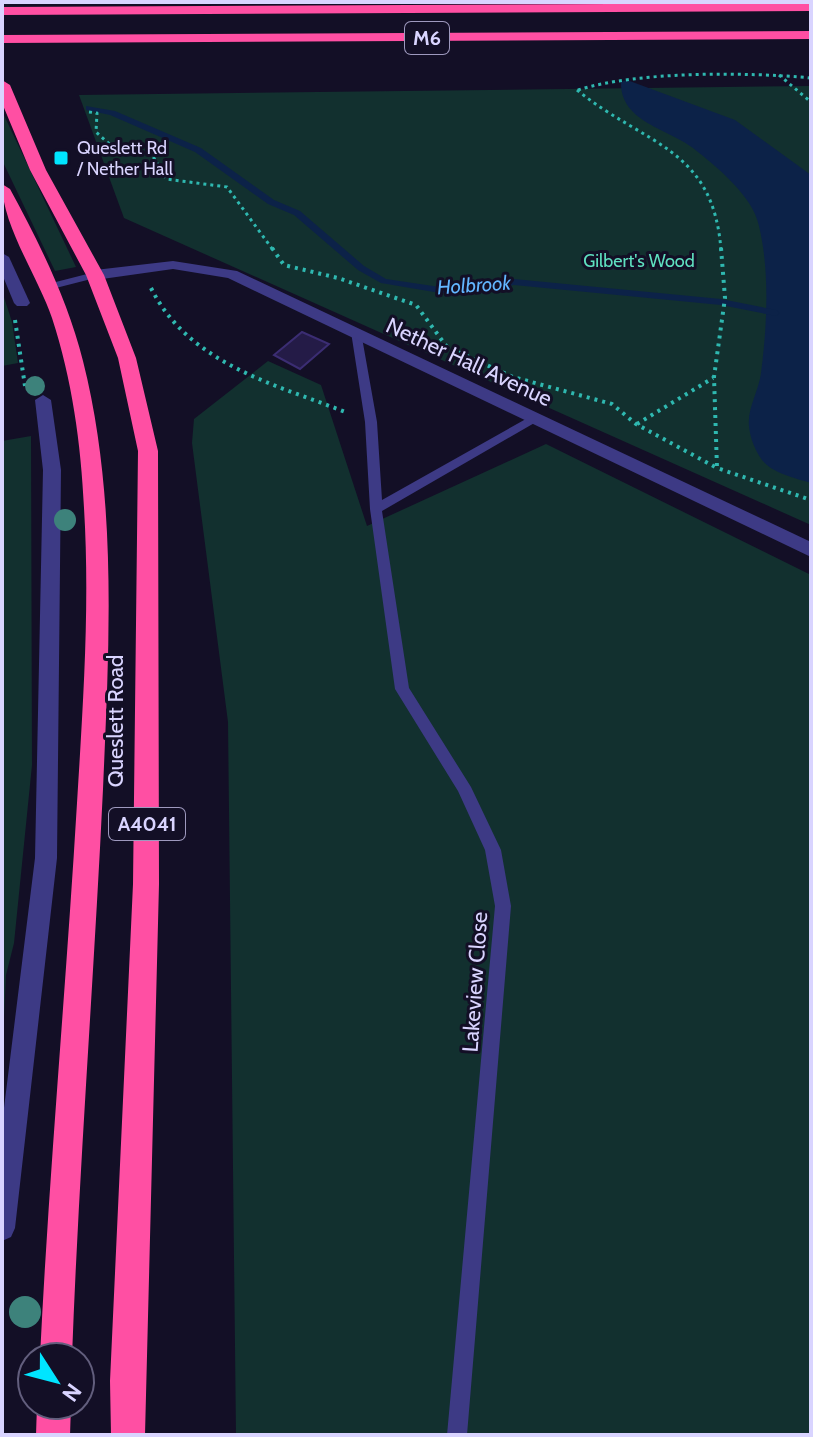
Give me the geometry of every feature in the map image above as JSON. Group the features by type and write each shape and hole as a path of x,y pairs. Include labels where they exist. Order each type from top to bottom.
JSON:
{"highway":[{"name":"M6","path":"2,11 811,7"},
{"name":"M6","path":"2,39 811,35"},
{"name":"Queslett Road","path":"2,85 38,170 95,275 127,358 148,451 146,884 127,1381 128,1435"},
{"name":"Queslett Road","path":"2,189 48,287 74,360 88,435 96,527 97,633 86,904 57,1341"}],"street":[{"path":"2,257 22,303"},
{"name":"Nether Hall Avenue","path":"95,275 173,265 232,274 811,550"},
{"path":"2,1228 46,858 52,470 43,400"}],"lane":[{"path":"48,287 95,275"},
{"name":"Lakeview Close","path":"356,332 371,422 376,509 402,689 464,787 493,850 503,906 457,1435"},
{"path":"376,509 537,418"}],"path":[{"path":"779,75 811,102"},
{"path":"717,468 714,377 725,298 719,223 710,193 688,163 604,112 577,90 612,79 779,75 811,78"},
{"path":"89,112 97,113 96,132 116,150 147,146 166,179 227,187 284,265 338,278 416,305 447,347 513,377 612,404 636,424 717,468 811,500"},
{"path":"147,267 156,303 182,337 202,353 371,422"},
{"path":"22,303 13,310 26,397 43,400"},
{"path":"636,424 714,377"}],"green space":[{"name":"Gilbert's Wood","path":"811,86 811,525 124,218 79,95"},
{"path":"2,111 76,267 55,271 2,160"},
{"path":"2,291 12,322 18,363 2,366"},
{"path":"268,361 321,385 367,526 546,444 811,575 811,1435 236,1435 228,722 192,443 194,419"},
{"path":"31,436 32,765 14,943 6,975 2,1060 2,441"}],"water":[{"path":"627,80 735,120 811,175 811,483 766,465 750,435 751,406 761,373 766,300 765,262 759,226 750,204 733,183 693,148 648,123 628,107 621,82"}],"building":[{"path":"302,332 329,344 300,369 274,355"}],"waterway":[{"name":"Holbrook","path":"89,108 112,113 198,150 271,202 297,213 361,268 384,281 440,290 479,289 514,282 721,302 776,313"}],"place":[{"name":"Queslett Rd / Nether Hall","path":"61,158"}]}
